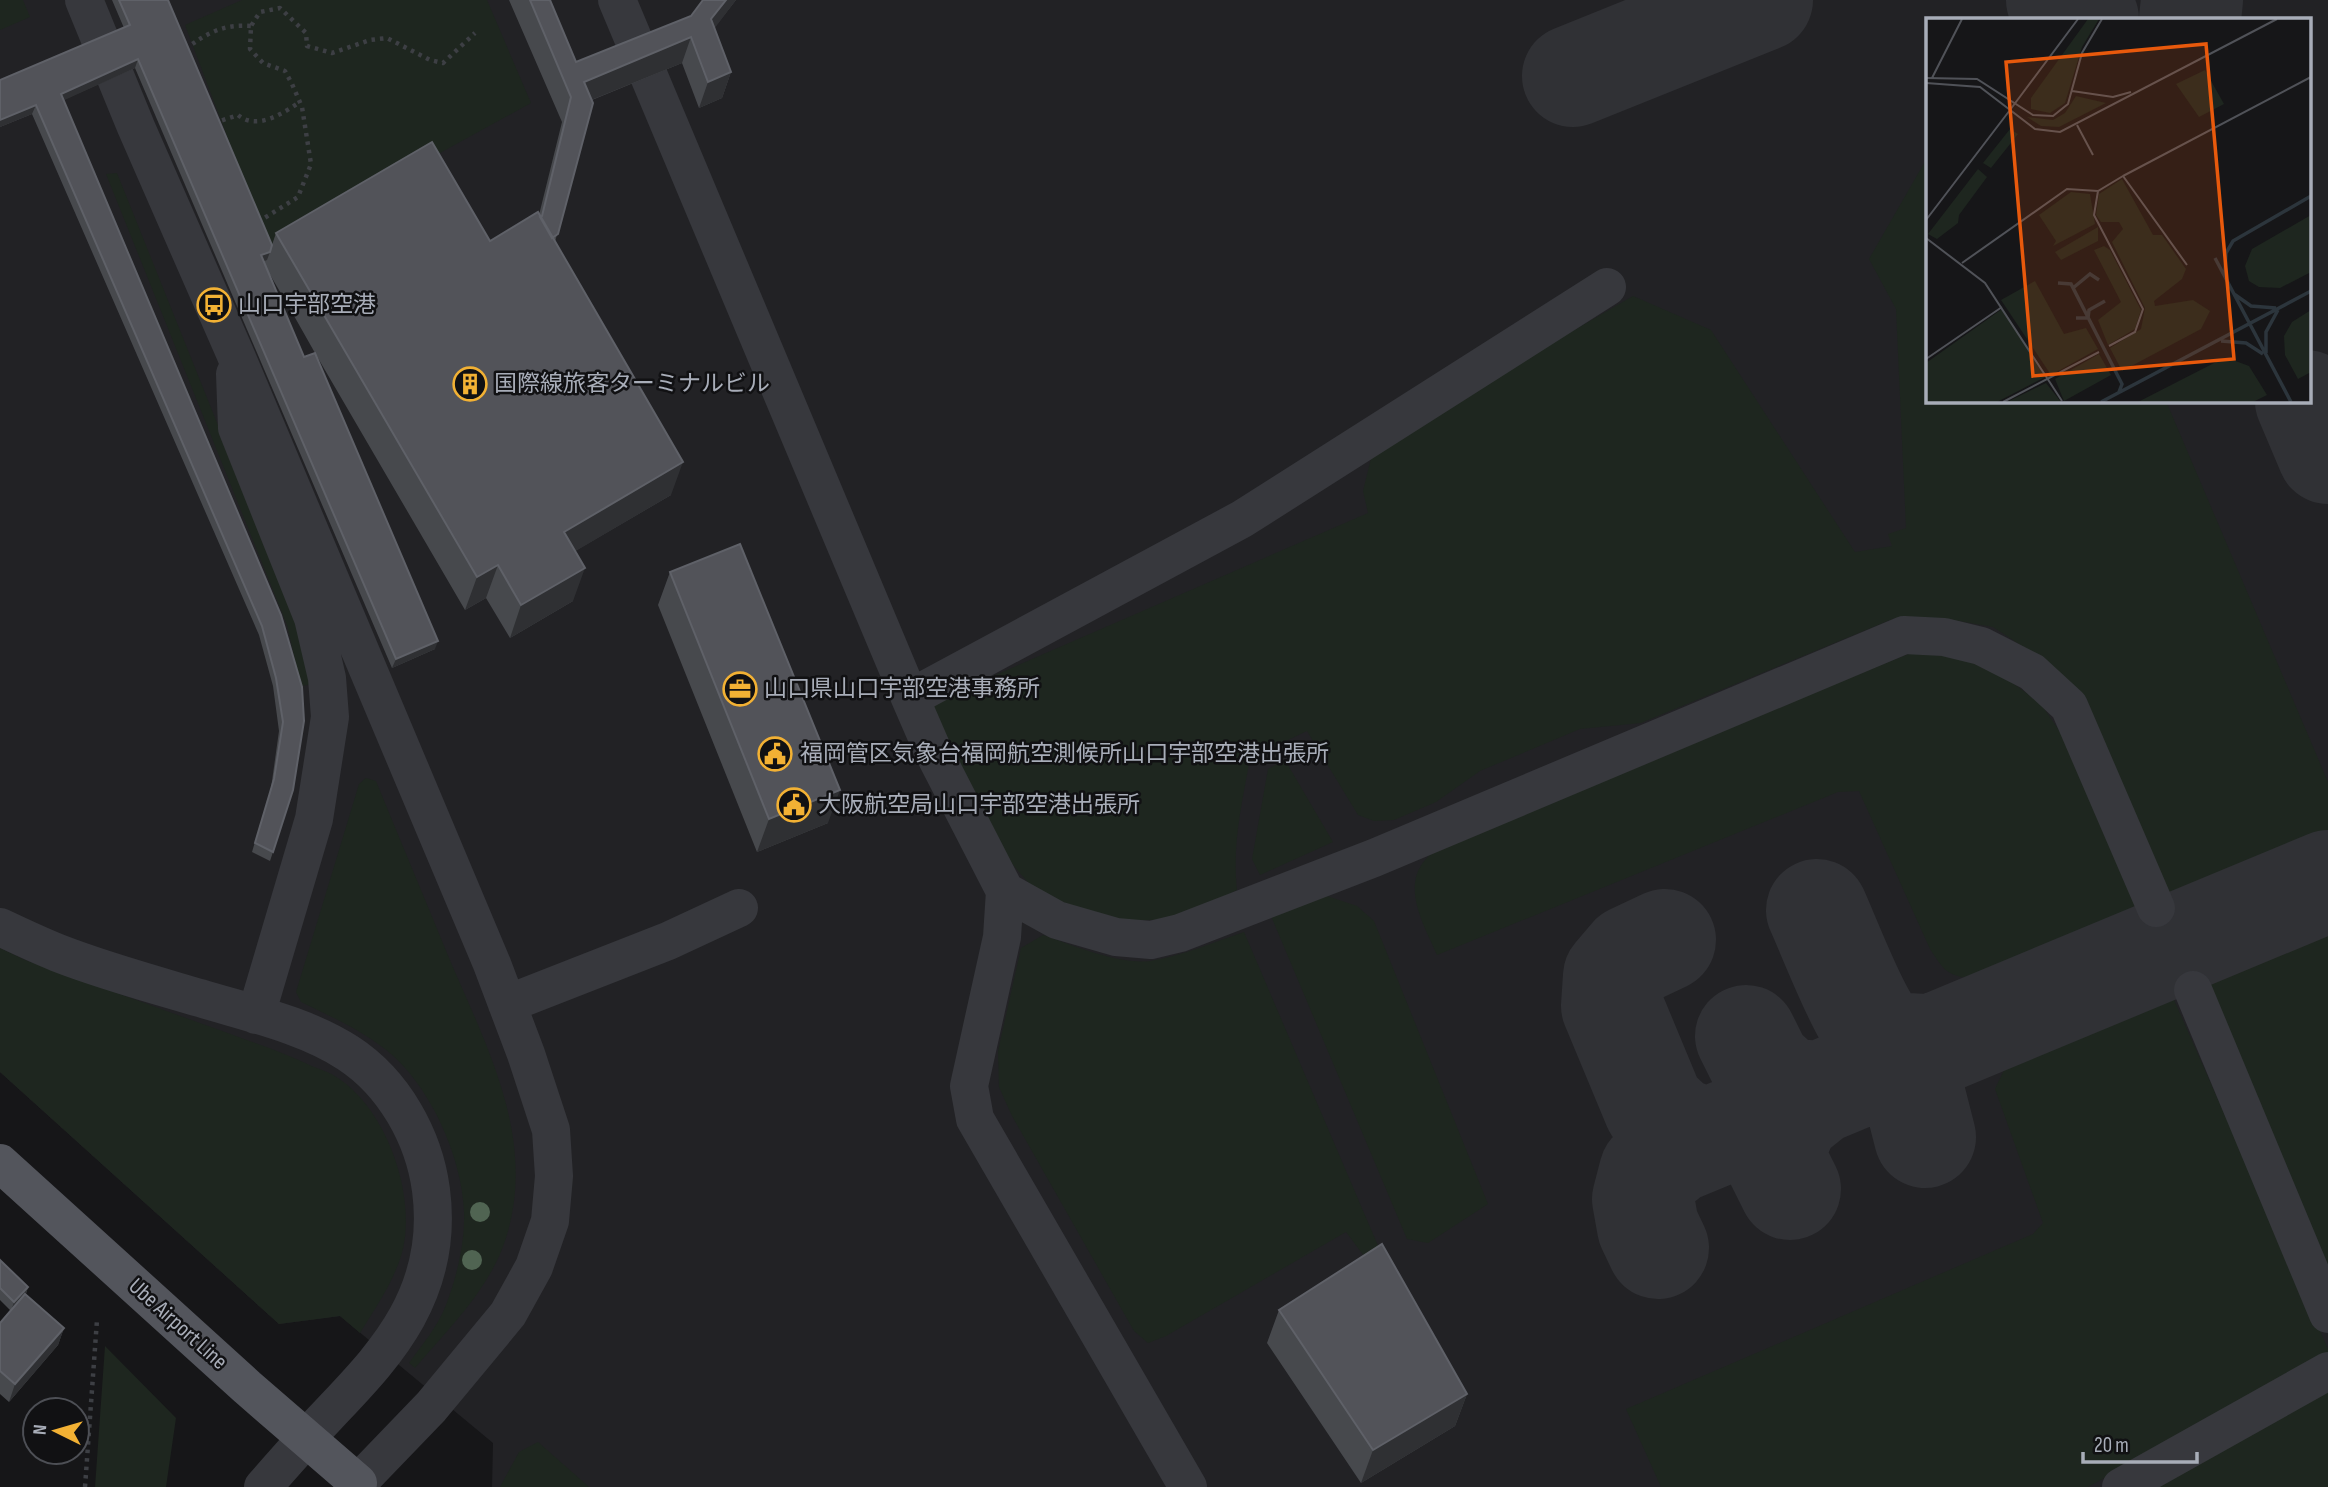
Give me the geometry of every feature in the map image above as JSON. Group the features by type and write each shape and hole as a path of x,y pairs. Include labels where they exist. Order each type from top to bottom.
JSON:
{"main road":[{"name":"Ube Airport Line","path":"0,1163 358,1486"}],"street":[{"path":"84,0 507,1004 551,1130 554,1176 550,1221 534,1267 508,1314 431,1407 358,1486"},
{"path":"617,0 933,751 1005,891 1002,937 969,1086 975,1119 1188,1487"},
{"path":"910,698 1242,519 1607,287"},
{"path":"234,351 237,428 313,618 327,678 330,717 314,819 257,1015"},
{"path":"1005,891 1057,920 1116,937 1152,940 1180,933 1374,858 1904,635 1944,636 1982,646 2032,672 2069,706 2156,908"},
{"path":"507,1004 668,941 739,908"},
{"path":"0,927 84,962 314,1035 349,1054 377,1077 399,1104 415,1133 429,1171 434,1215 432,1249 423,1285 406,1318 374,1366 263,1487"},
{"path":"2193,990 2328,1314"},
{"path":"2121,1487 2328,1371"}],"path":[{"path":"255,224 298,197 311,164 300,102 285,71 263,63 250,49 251,26 260,12 279,8 306,33 307,46 332,53 348,46 387,38 430,60 443,63 475,33"},
{"path":"181,52 217,29 237,25 251,26"},
{"path":"202,127 238,115 244,120 259,122 284,113 300,102"},
{"path":"85,1487 97,1320"}],"shaded area":[{"path":"0,0 2328,0 2328,1487 492,1487 493,1443 340,1316 279,1324 0,1072"},
{"path":"0,0 23,0 30,17 0,30"},
{"path":"242,0 487,0 531,103 269,247 185,25"},
{"path":"1926,160 1926,402 2166,402 2328,782 2328,838 2166,902 2045,661 1993,627 1942,618 1895,618 1641,723 1580,729 1480,771 1436,802 1394,820 1374,821 1358,815 1307,731 1250,758 1237,840 1237,890 1181,919 1116,921 1068,910 1032,887 995,844 931,703 1368,513 1363,491 1374,446 1633,296 1711,330 1855,552 1892,546 1888,534 1906,528 1896,309 1869,259"},
{"path":"117,173 298,625 314,684 301,686 287,625 106,174"},
{"path":"1911,653 1958,657 2002,675 2041,704 2071,748 2144,915 1972,979 1956,976 1943,967 1930,949 1859,791 1838,792 1437,955 1418,908 1415,883 1425,860 1451,838"},
{"path":"1285,760 1333,842 1260,875 1252,859 1268,769"},
{"path":"366,778 376,781 492,1060 512,1129 516,1165 514,1201 499,1257 467,1307 415,1368 409,1363 443,1313 460,1259 464,1212 462,1190 450,1145 429,1101 401,1063 365,1035 301,1002 296,992 359,784"},
{"path":"1327,896 1357,906 1374,921 1488,1204 1428,1243 1407,1239 1271,916"},
{"path":"2328,931 2328,1269 2203,985"},
{"path":"1244,932 1382,1255 1370,1264 1346,1232 1166,1336 1148,1343 1134,1331 1012,1116 999,1087 998,1051 1021,948 1043,935 1111,957 1150,961"},
{"path":"0,948 25,960 292,1057 338,1078 356,1093 371,1111 394,1157 402,1182 406,1231 394,1274 360,1333 340,1316 279,1324 0,1072"},
{"path":"2171,993 2328,1349 2328,1356 2088,1487 1661,1487 1626,1409 2033,1234 2043,1223 1995,1089 2004,1070 2028,1055"},
{"path":"105,1346 176,1418 166,1487 95,1487"},
{"path":"2328,1386 2328,1487 2149,1487"},
{"path":"538,1442 589,1487 500,1487 519,1452"}],"building":[{"path":"119,0 168,0 272,245 270,252 261,255 304,357 315,353 438,641 396,659 138,59 61,94 281,615 302,687 304,721 293,790 273,852 255,843 274,779 283,722 276,678 262,626 36,105 0,120 0,80 130,25"},
{"path":"530,0 550,0 576,62 691,16 703,0 726,0 711,19 731,72 708,82 691,37 584,82 593,103 558,234 552,238 540,217 571,97"},
{"name":"国際線旅客ターミナルビル","path":"432,142 490,241 538,212 683,462 564,532 585,568 521,605 498,565 477,577 276,233"},
{"path":"740,544 840,790 769,819 670,572"},
{"path":"1382,1244 1467,1394 1373,1450 1279,1310"},
{"path":"0,1260 28,1287 14,1302 0,1288"},
{"path":"25,1294 64,1328 15,1384 0,1371 0,1323"}],"taxiway":[{"path":"1573,76 1762,0"},
{"path":"2057,0 2086,18"},
{"path":"2190,18 2192,0"},
{"path":"2306,402 2328,453"},
{"path":"1658,1248 1648,1227 1643,1199 1650,1172 1674,1153 2328,881"},
{"path":"1817,910 1854,995 1871,1026 1884,1038 1931,1045"},
{"path":"1665,940 1631,956 1614,976 1612,1006 1654,1107 1675,1127 1706,1139"},
{"path":"1746,1036 1761,1066 1786,1089 1819,1092"},
{"path":"1925,1137 1913,1090 1915,1069 1931,1045"},
{"path":"1790,1189 1777,1163 1778,1141 1789,1116 1819,1092"}],"place":[{"name":"山口宇部空港","path":"214,305"},
{"name":"国際線旅客ターミナルビル","path":"470,384"},
{"name":"山口県山口宇部空港事務所","path":"740,689"},
{"name":"福岡管区気象台福岡航空測候所山口宇部空港出張所","path":"775,754"},
{"name":"大阪航空局山口宇部空港出張所","path":"794,805"}]}
